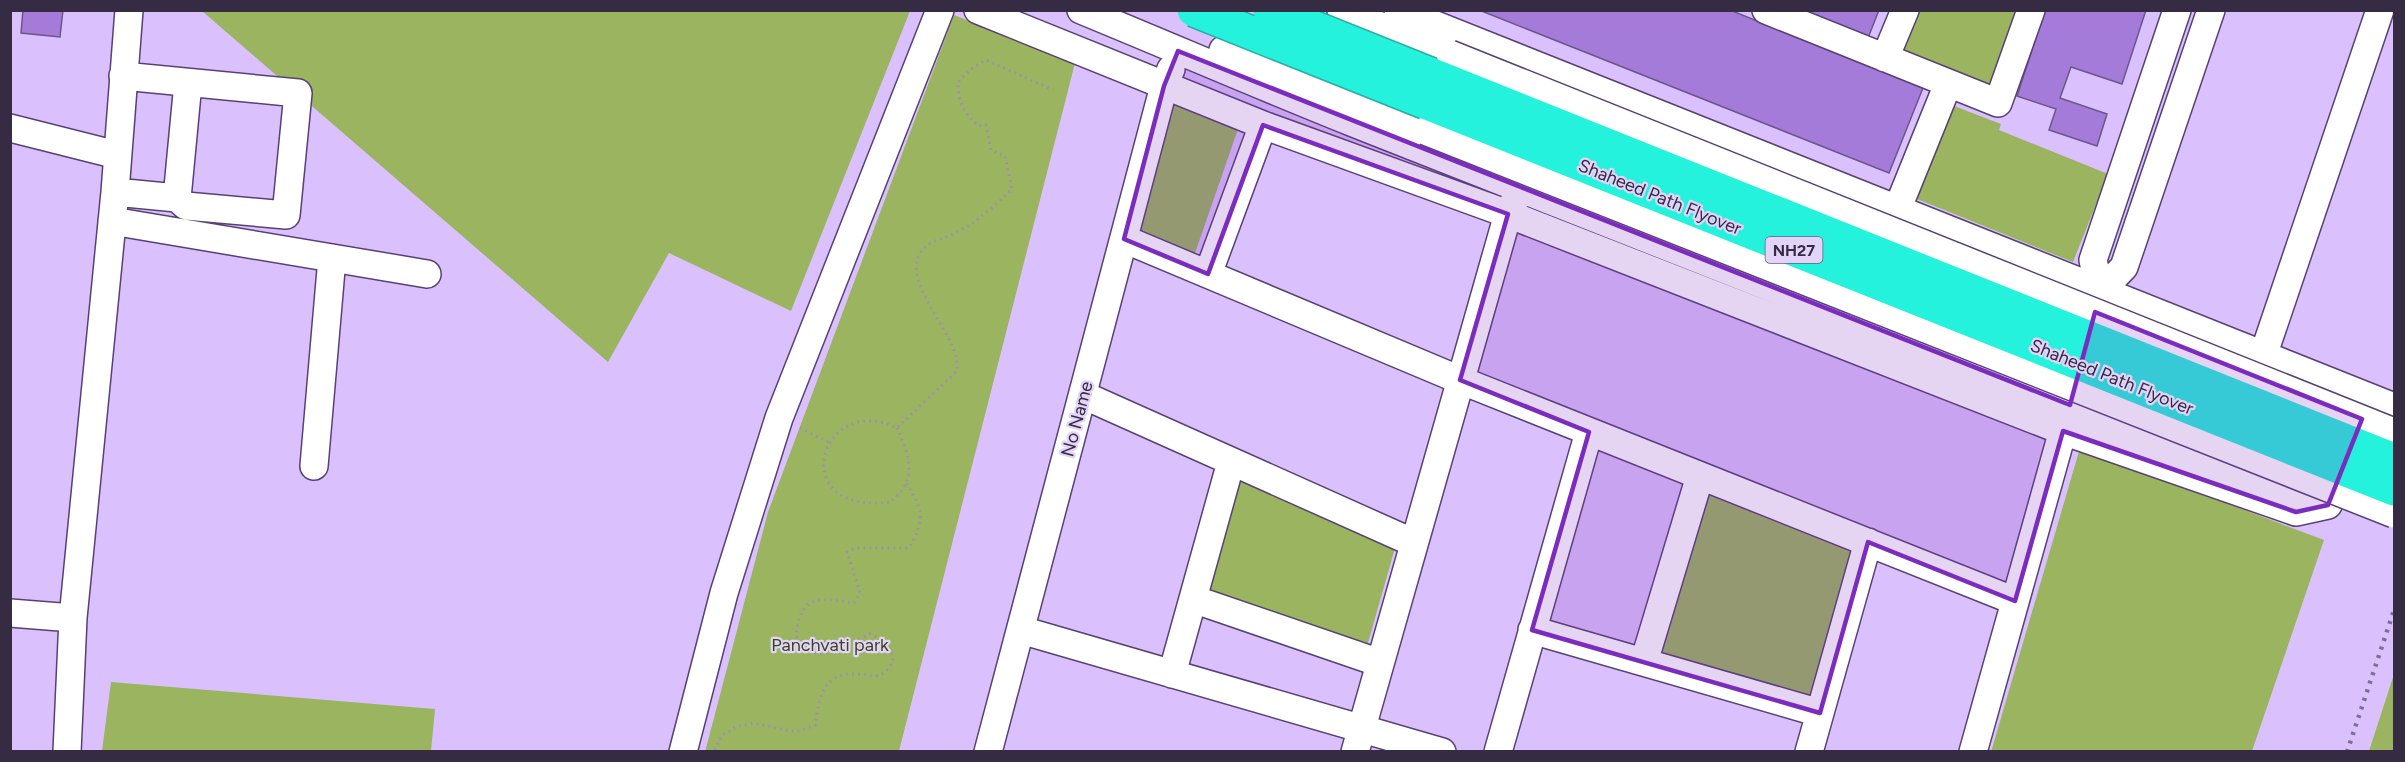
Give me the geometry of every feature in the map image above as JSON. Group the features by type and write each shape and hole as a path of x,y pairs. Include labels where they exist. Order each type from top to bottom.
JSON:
{"highway":[{"name":"Shaheed Path Flyover","path":"1194,10 2394,489"},
{"name":"Shaheed Path Flyover","path":"1270,10 2394,460"}],"street":[{"path":"67,752 73,618 115,192 129,10"},
{"path":"666,752 706,591 750,453 920,10"},
{"path":"683,752 724,593 779,418 940,10"},
{"path":"978,10 1263,125 1508,214 2063,431 2296,512 2328,505 2382,403 1398,10"},
{"path":"1081,10 1521,189 2328,505"},
{"path":"1125,10 2394,514"},
{"path":"1341,10 2394,432"},
{"path":"1766,10 1998,103 2031,10"},
{"path":"1885,58 1905,10"},
{"path":"1973,752 2100,292 2093,260 2177,10"},
{"path":"2100,292 2124,267 2211,10"},
{"path":"2263,356 2380,10"},
{"name":"No Name","path":"989,751 1164,86 1178,51"},
{"path":"115,192 177,198 186,206 286,215 298,93 123,76"},
{"path":"177,198 188,83"},
{"path":"1897,210 1948,84"},
{"path":"1208,274 1263,125"},
{"path":"10,128 117,155"},
{"path":"1358,741 1508,214 1521,189"},
{"path":"112,221 427,274"},
{"path":"1124,239 1460,380 2015,601"},
{"path":"314,466 332,258"},
{"path":"1083,395 1414,543"},
{"path":"1498,752 1589,432"},
{"path":"1172,674 1231,462"},
{"path":"1644,662 1700,476"},
{"path":"1809,752 1868,542"},
{"path":"1193,599 1380,663"},
{"path":"10,613 73,618"},
{"path":"1021,630 1172,674 1358,741 1442,752"},
{"path":"1532,630 1820,713"}],"path":[{"path":"897,428 957,370 956,356 922,289 916,272 918,256 926,246 952,235 991,210 1012,189 1005,156 992,150 986,125 978,126 965,113 959,102 958,82 970,69 986,60 1053,90"},
{"path":"779,418 828,442"},
{"path":"715,750 721,736 736,727 754,723 796,732 816,725 821,692 835,678 846,673 879,676 887,670 892,659 891,648 883,638 870,634 833,652 817,654 803,645 796,636 798,617 807,604 819,598 854,603 860,593 847,552 856,548 909,548 921,519 920,504 906,483 907,451 897,428 882,421 868,420 851,424 828,442 823,458 825,473 832,488 842,497 855,503 891,502 906,483"}],"highlighted area":[{"path":"1178,51 2070,405 2095,312 2362,419 2328,505 2296,512 2063,431 2015,601 1868,542 1820,713 1532,630 1589,432 1460,380 1508,214 1263,125 1208,274 1124,239 1164,86"}],"green space":[{"path":"202,11 910,11 791,311 669,253 608,362"},
{"path":"1913,11 2024,11 1993,91 1897,53"},
{"name":"Panchvati park","path":"954,15 1075,63 899,751 705,752 768,512"},
{"path":"1171,100 1238,129 1193,259 1136,233"},
{"path":"1949,104 2001,124 1999,130 2108,174 2073,262 1912,197"},
{"path":"2080,448 2324,540 2252,751 1991,752"},
{"path":"1237,479 1395,548 1368,643 1203,592"},
{"path":"1705,491 1853,549 1811,698 1659,652"},
{"path":"2394,674 2394,751 2369,751"},
{"path":"111,682 435,709 431,751 102,751"}],"building":[{"path":"23,10 63,10 60,37 21,33"},
{"path":"1479,10 1730,10 1923,88 1889,173"},
{"path":"1799,10 1879,10 1868,38"},
{"path":"2045,10 2146,10 2122,84 2071,67 2060,98 2107,114 2097,146 2049,130 2056,109 2017,96"}],"railway":[{"path":"2347,752 2394,610"}]}
